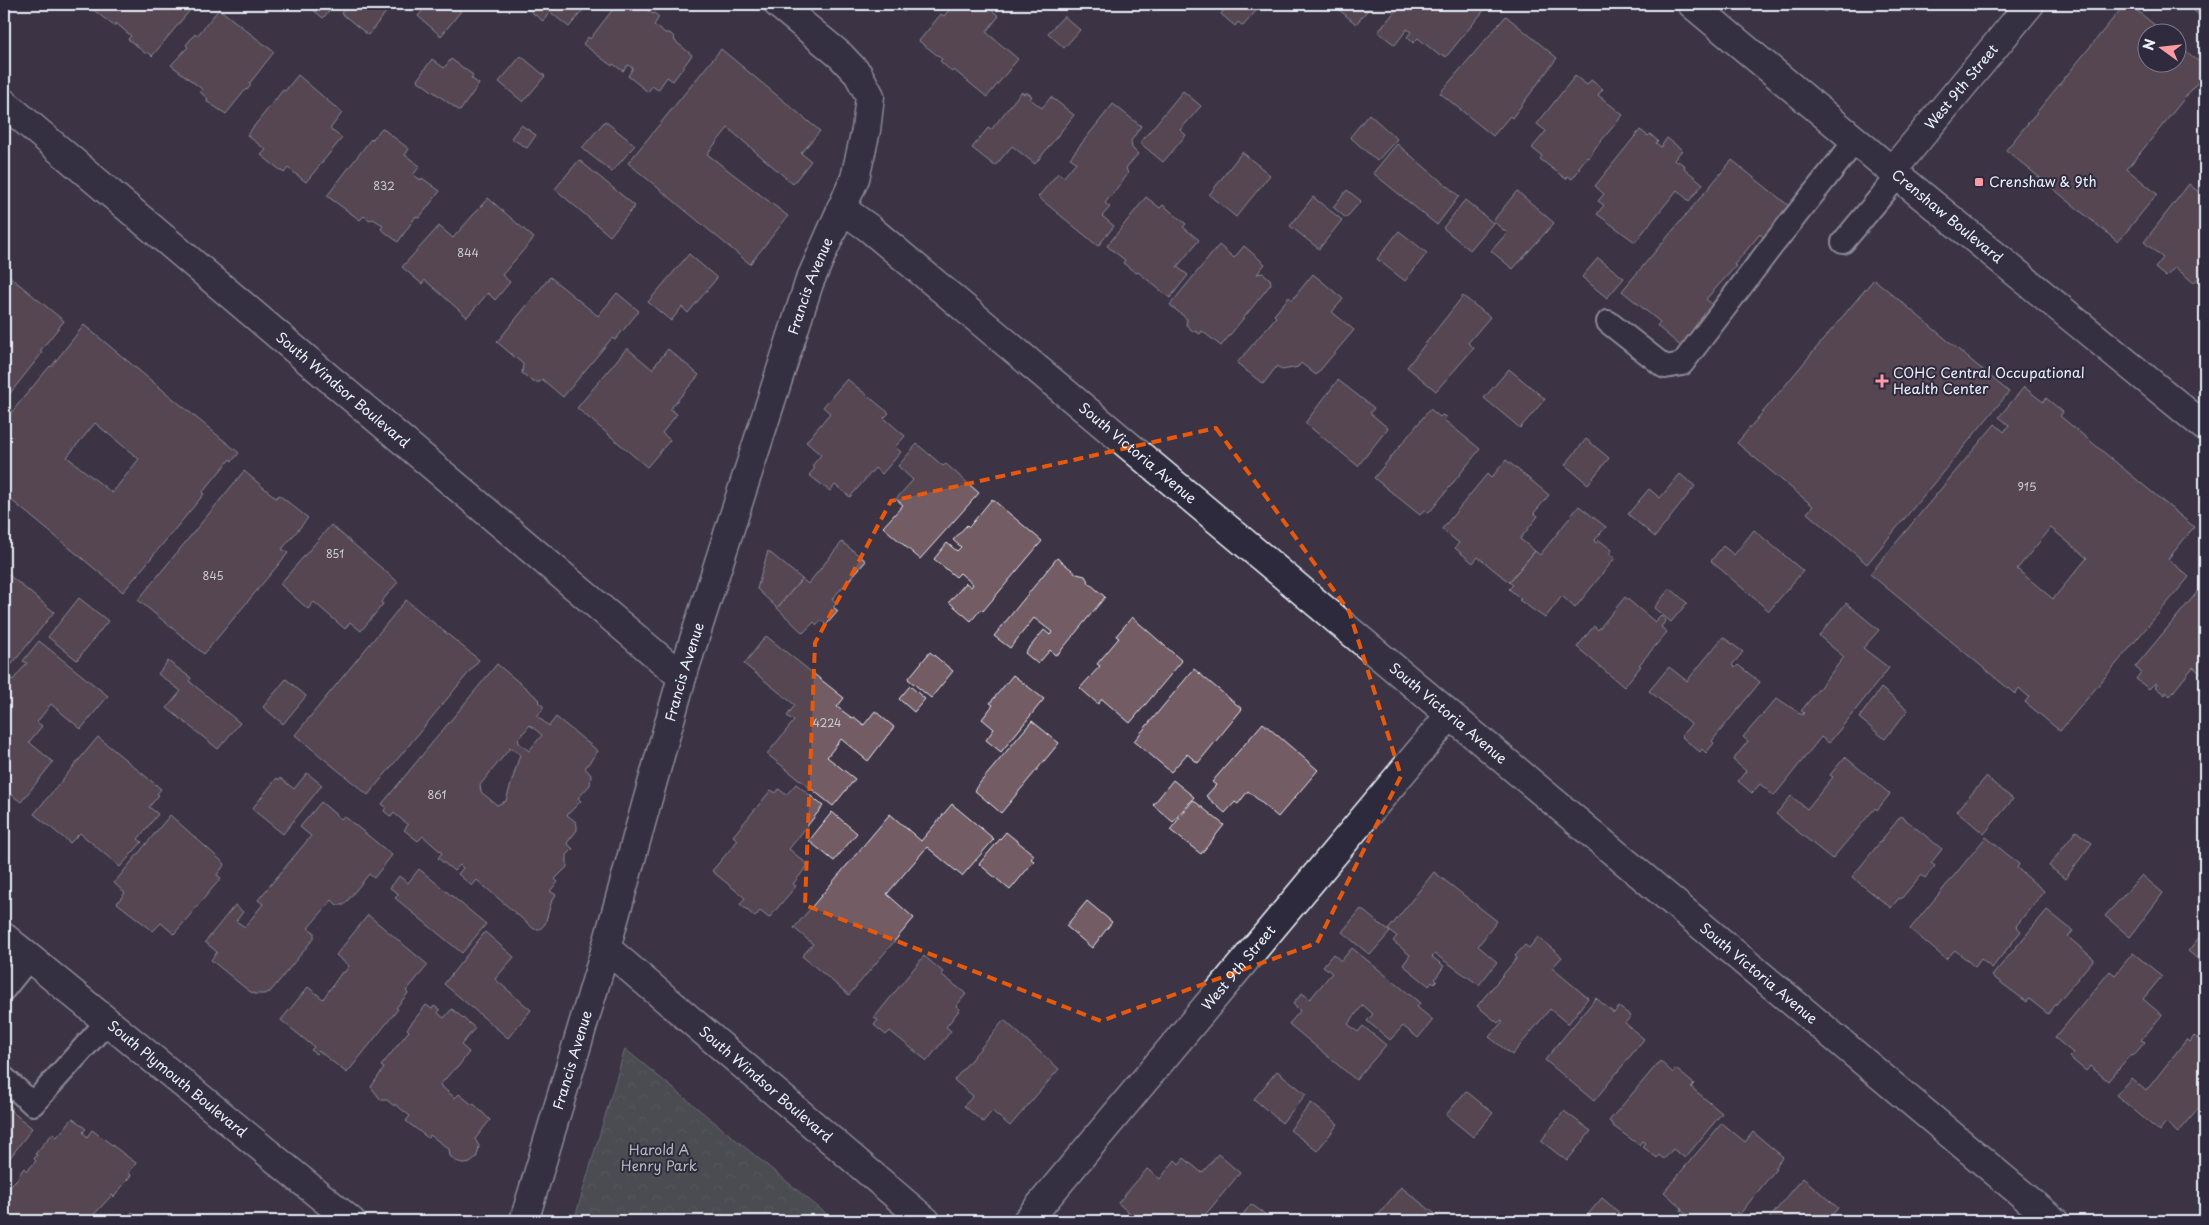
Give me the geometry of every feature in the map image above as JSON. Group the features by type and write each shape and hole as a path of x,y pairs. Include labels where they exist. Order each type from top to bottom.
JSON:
{"street":[{"name":"Francis Avenue","path":"524,1221 606,948 682,677 809,283 855,178 866,130 870,96 858,74 841,56 778,4"},
{"name":"Crenshaw Boulevard","path":"1692,4 2205,427"},
{"name":"West 9th Street","path":"1895,173 2030,4"},
{"name":"South Windsor Boulevard","path":"4,103 682,677"},
{"name":"South Victoria Avenue","path":"841,208 868,228 2054,1221"},
{"name":"West 9th Street","path":"1027,1221 1450,715"},
{"name":"South Plymouth Boulevard","path":"4,937 351,1221"},
{"name":"South Windsor Boulevard","path":"606,948 926,1221"}],"lane":[{"path":"1608,322 1665,367 1682,364 1856,140"},
{"path":"1843,242 1895,173"},
{"path":"4,989 29,958"},
{"path":"4,1078 33,1104 107,1022"}],"highlighted area":[{"path":"1216,428 1349,611 1401,776 1317,943 1101,1021 805,905 815,643 891,501"}],"green space":[{"name":"Harold A Henry Park","path":"625,1049 835,1221 574,1221"}],"building":[{"path":"86,4 195,4 152,56 148,52 146,54 128,39 131,36 116,23 114,26"},
{"path":"306,4 335,4 323,18"},
{"path":"348,4 386,4 390,7 368,35 341,13"},
{"path":"428,4 453,4 461,11 441,36 418,16"},
{"path":"521,4 588,4 569,27 550,12 543,21"},
{"path":"617,4 639,4 654,13 659,17 654,25 665,33 670,33 675,41 692,55 673,81 667,77 658,90 652,86 648,92 628,76 633,68 628,65 623,71 613,64 612,66 583,44 588,37 590,39"},
{"path":"894,4 910,4 904,12"},
{"path":"954,4 984,4 999,16 986,32 1018,59 987,97 954,70 952,72 940,61 942,59 919,41 941,14 944,16"},
{"path":"1214,4 1262,4 1243,26 1238,22 1235,26 1221,14 1223,11"},
{"path":"1332,4 1377,4 1374,7 1372,5 1356,24"},
{"path":"1401,4 1489,4 1446,57 1442,54 1440,56 1418,38 1413,43 1407,37 1411,32 1407,29 1395,45 1378,32"},
{"path":"1815,4 1831,4 1825,12"},
{"path":"2125,4 2129,4 2151,22 2136,22 2136,72 2186,72 2186,51 2205,67 2205,73 2127,169 2157,194 2118,242 2006,150"},
{"path":"2186,4 2205,4 2205,20"},
{"path":"219,9 274,52 249,84 251,85 226,114 206,101 208,99 200,92 202,89 171,65 188,47 186,45 195,34 197,36"},
{"path":"1064,16 1080,30 1064,48 1048,33"},
{"path":"1506,16 1557,58 1512,118 1510,116 1493,136 1440,93"},
{"path":"721,49 820,131 801,153 811,161 793,184 728,128 707,154 788,216 750,264 628,163"},
{"path":"521,56 545,76 523,102 499,82"},
{"path":"432,59 444,68 451,59 473,75 471,78 479,84 460,111 417,80"},
{"path":"298,75 342,113 330,129 342,138 306,182 288,168 284,173 261,155 266,150 247,135 283,90 285,91"},
{"path":"1575,76 1587,85 1591,80 1603,89 1598,95 1623,115 1589,158 1587,157 1578,168 1580,169 1572,179 1568,176 1566,179 1540,159 1542,156 1532,148 1546,131 1537,124"},
{"path":"1183,91 1201,106 1180,130 1186,135 1163,162 1140,143"},
{"path":"1021,92 1024,94 1026,92 1032,96 1030,99 1042,108 1051,97 1074,115 1035,164 1012,146 995,166 972,148 988,128 991,130"},
{"path":"1113,104 1141,126 1131,141 1132,148 1138,154 1126,168 1128,174 1105,203 1110,207 1102,216 1114,226 1098,246 1038,197 1058,173 1064,177 1076,162 1070,158"},
{"path":"1369,114 1397,139 1377,161 1350,137"},
{"path":"605,121 635,145 612,172 582,148"},
{"path":"521,125 536,135 527,148 511,138"},
{"path":"382,128 409,149 405,155 420,166 413,175 421,180 422,178 440,191 419,218 416,216 398,242 381,229 383,225 364,216 360,220 327,196 371,139"},
{"path":"1640,130 1648,136 1650,134 1658,141 1656,143 1661,147 1667,138 1682,150 1674,160 1685,166 1684,168 1703,184 1689,201 1677,190 1635,242 1597,214 1604,205 1598,201 1604,194 1595,186"},
{"path":"1397,144 1459,196 1437,225 1373,173"},
{"path":"1242,152 1270,175 1236,217 1209,195"},
{"path":"579,160 635,206 610,236 555,189"},
{"path":"1732,160 1794,210 1768,242 1760,234 1734,265 1736,266 1706,299 1720,311 1684,349 1657,326 1660,322 1622,291"},
{"path":"2189,184 2201,194 2205,189 2205,269 2194,283 2175,267 2166,277 2155,268 2163,258 2144,242"},
{"path":"1347,190 1361,201 1346,218 1333,207"},
{"path":"1517,191 1554,223 1513,269 1491,251 1507,233 1493,221"},
{"path":"1146,197 1160,208 1163,205 1186,224 1183,227 1199,240 1177,267 1188,275 1170,298 1138,272 1136,273 1123,263 1125,260 1107,246"},
{"path":"1313,197 1342,220 1319,249 1290,226"},
{"path":"488,198 534,238 502,275 510,282 495,300 488,293 467,317 425,280 422,284 402,267 439,226 453,238"},
{"path":"1465,200 1493,223 1470,250 1443,228"},
{"path":"1399,231 1427,253 1405,281 1377,259"},
{"path":"1219,245 1234,258 1244,246 1265,264 1257,274 1263,273 1270,279 1271,284 1221,346 1202,331 1200,334 1194,332 1186,325 1187,319 1170,305"},
{"path":"689,254 717,278 688,313 682,307 671,321 648,302"},
{"path":"1598,258 1624,278 1607,298 1582,277"},
{"path":"4,272 64,321 40,351 42,353 4,401"},
{"path":"1313,274 1343,299 1332,312 1354,330 1316,375 1301,363 1298,367 1282,370 1277,366 1263,384 1237,363 1276,317 1274,315 1289,297 1292,300"},
{"path":"550,277 598,316 617,293 639,311 615,340 612,338 563,397 542,379 540,382 533,382 522,373 523,364 497,342"},
{"path":"1874,279 2009,392 1867,564 1807,513 1813,506 1737,443"},
{"path":"1463,296 1490,317 1468,343 1474,348 1436,391 1407,367"},
{"path":"84,325 239,453 232,461 230,459 202,493 204,494 123,592 4,494 4,421 51,367","holes":["95,423 139,459 112,493 67,457"]},
{"path":"627,348 652,369 668,349 699,375 670,409 677,414 662,433 670,440 647,467 577,408"},
{"path":"1509,369 1545,399 1520,428 1484,398"},
{"path":"847,379 889,413 884,418 905,436 895,447 901,452 882,474 875,468 850,497 835,485 830,491 809,475 815,468 812,466 821,455 806,442 830,413 823,407"},
{"path":"1338,380 1374,408 1370,413 1388,428 1358,466 1305,423"},
{"path":"2024,387 2043,402 2046,398 2063,412 2060,416 2194,527 2168,559 2189,577 2060,731 2025,702 2029,697 2019,688 2015,694 1870,574 1995,424 2004,432 2009,425 1999,417","holes":["2051,528 2087,558 2053,599 2017,569"]},
{"path":"1430,409 1440,417 1442,415 1446,417 1444,420 1480,449 1429,513 1424,510 1420,515 1374,478"},
{"path":"1586,439 1609,458 1588,484 1565,465"},
{"path":"917,444 943,466 946,464 979,493 920,559 883,527 903,505 896,499 913,480 898,466"},
{"path":"1506,460 1549,495 1534,513 1538,516 1520,539 1535,551 1509,582 1478,557 1473,563 1455,548 1459,543 1442,529 1487,474 1491,478"},
{"path":"244,471 276,498 279,495 308,518 282,549 288,553 204,654 138,600"},
{"path":"1680,474 1695,486 1655,537 1628,514 1649,489 1660,498"},
{"path":"992,499 1042,541 983,611 981,609 971,621 949,602 966,583 971,587 973,584 960,573 956,577 934,559 947,543 957,551 961,547 953,540 967,525 969,527"},
{"path":"1579,506 1606,527 1594,541 1596,543 1599,540 1612,550 1609,554 1615,558 1575,608 1562,596 1545,618 1519,600 1521,599 1509,589 1513,585 1509,582 1535,551 1540,555"},
{"path":"331,525 398,582 381,602 383,604 361,631 350,622 345,629 314,602 308,609 280,584"},
{"path":"1754,530 1803,571 1769,611 1711,561 1723,546 1734,555"},
{"path":"842,542 866,561 832,599 837,603 833,607 838,611 826,625 821,620 817,625 814,622 803,633 777,608 802,579 808,584"},
{"path":"768,551 802,579 777,608 757,589"},
{"path":"1057,558 1077,574 1085,576 1089,583 1105,597 1059,653 1055,655 1050,650 1038,664 1025,653 1044,630 1050,635 1052,632 1034,618 1010,648 994,636"},
{"path":"4,571 54,612 4,674"},
{"path":"1670,588 1687,603 1671,622 1654,608"},
{"path":"2199,590 2205,595 2205,677 2193,667 2170,696 2166,692 2165,695 2155,687 2157,684 2155,683 2149,689 2136,679 2141,672 2135,667"},
{"path":"1625,597 1655,622 1661,616 1666,620 1661,627 1667,632 1639,665 1641,666 1624,687 1577,647 1594,626 1598,630"},
{"path":"79,598 108,621 77,660 48,637"},
{"path":"406,600 479,660 368,795 295,735"},
{"path":"1846,603 1879,630 1863,648 1889,668 1829,743 1821,737 1774,796 1760,784 1752,793 1738,781 1746,771 1733,760 1748,741 1743,737 1777,698 1802,715 1804,713 1801,711 1844,657 1819,636"},
{"path":"1132,617 1182,661 1130,723 1102,699 1098,704 1080,688 1100,666 1097,664 1119,638 1116,636"},
{"path":"766,636 844,698 837,707 852,718 854,717 864,725 875,711 894,727 868,761 841,739 827,757 855,779 833,806 767,754 794,721 787,716 795,705 744,664"},
{"path":"1723,637 1743,652 1732,665 1735,668 1738,665 1760,682 1712,741 1714,743 1706,753 1702,749 1700,752 1682,735 1691,724 1649,691 1669,667 1687,681"},
{"path":"39,641 108,696 81,729 51,704 37,722 42,726 29,742 53,762 21,802 4,789 4,684 9,677 13,680 27,663 23,661"},
{"path":"930,652 953,671 931,698 908,679"},
{"path":"168,661 191,678 189,681 240,723 218,749 167,708 181,691 158,674"},
{"path":"497,664 540,700 538,702 543,706 543,709 537,716 549,726 556,717 598,751 585,768 591,775 590,785 578,798 581,801 567,815 576,822 577,826 577,830 567,843 573,849 567,855 567,867 555,879 558,882 550,891 556,895 552,900 545,924 540,929 534,929 477,880 472,886 458,874 463,868 460,865 454,871 438,858 442,853 423,836 418,841 404,830 408,825 394,813 391,817 384,811 386,807 382,804","holes":["530,725 542,735 529,751 519,743 518,739","510,748 520,754 506,801 497,805 481,792 480,785"]},
{"path":"1194,669 1242,709 1198,763 1187,754 1171,772 1134,741"},
{"path":"1013,675 1044,699 1001,752 986,740 994,729 982,719 993,705 990,703"},
{"path":"286,679 306,696 283,724 263,707"},
{"path":"910,686 925,699 914,712 899,699"},
{"path":"1881,688 1908,710 1885,739 1859,718"},
{"path":"1032,721 1059,743 1001,813 974,790"},
{"path":"1263,723 1318,770 1278,817 1248,791 1238,804 1235,802 1225,813 1206,796 1216,785 1212,782"},
{"path":"98,737 161,789 157,794 159,795 149,807 158,814 138,839 142,842 120,867 80,833 70,843 34,814"},
{"path":"1845,757 1890,794 1877,810 1875,808 1832,859 1776,814 1791,796 1807,809 1833,777 1830,775"},
{"path":"2205,763 2205,778 2198,772"},
{"path":"307,773 322,785 283,834 252,809 277,778 279,780 280,778 294,789"},
{"path":"1986,777 2013,799 1984,834 1957,811"},
{"path":"1173,780 1194,797 1173,822 1153,805"},
{"path":"796,784 823,806 789,849 808,865 793,884 796,886 769,918 760,911 755,917 740,904 745,898 712,871 738,840 733,836 771,790 776,793 779,789 786,795"},
{"path":"1193,800 1224,825 1201,854 1170,830"},
{"path":"321,802 341,819 344,816 392,855 374,878 369,874 344,905 337,905 332,900 308,928 314,932 314,938 270,992 255,994 211,960 217,952 205,942 235,905 243,912 236,921 245,927 263,904 258,900 311,836 300,827"},
{"path":"952,804 994,839 962,876 927,847 887,894 914,918 849,995 802,956 813,944 794,928 890,814 921,841"},
{"path":"832,812 857,833 834,861 809,841"},
{"path":"170,815 225,864 217,875 221,878 174,934 161,923 153,931 117,903 125,893 114,883"},
{"path":"1901,816 1942,849 1931,863 1935,866 1925,878 1921,875 1891,908 1852,877"},
{"path":"2076,831 2092,843 2065,879 2049,866"},
{"path":"1006,832 1034,855 1031,859 1034,861 1010,890 979,864"},
{"path":"1986,837 2019,864 2017,868 2044,891 2016,926 2021,931 1992,968 1981,959 1975,967 1955,950 1946,959 1910,929"},
{"path":"419,869 486,924 462,953 395,898 399,894 390,888 399,876 408,883"},
{"path":"1434,872 1497,921 1478,946 1497,962 1479,985 1435,954 1432,957 1444,966 1435,979 1437,981 1434,984 1432,982 1429,986 1403,965 1410,955 1393,941 1397,936 1388,930"},
{"path":"2142,875 2163,893 2130,937 2105,916"},
{"path":"1087,901 1112,922 1092,948 1066,926"},
{"path":"1361,909 1390,932 1370,955 1342,932"},
{"path":"2047,910 2073,931 2068,937 2094,959 2048,1014 2029,999 2027,1002 1992,976"},
{"path":"368,915 428,965 406,991 408,993 396,1008 398,1009 347,1073 319,1051 316,1054 311,1050 314,1047 281,1020 308,987 323,999 342,972 344,973 349,966 336,955"},
{"path":"2205,930 2205,965 2188,951"},
{"path":"485,932 514,957 495,979 531,1010 508,1038 444,984"},
{"path":"1538,937 1562,957 1552,968 1588,998 1568,1024 1550,1009 1512,1055 1489,1037 1503,1021 1501,1020 1498,1023 1477,1006 1517,958 1515,956 1525,945 1529,948"},
{"path":"1352,948 1420,1003 1417,1007 1433,1020 1418,1038 1403,1026 1390,1040 1367,1021 1373,1014 1363,1005 1348,1024 1358,1032 1363,1026 1386,1045 1356,1080 1289,1024 1300,1011 1293,1004 1302,993 1310,999 1332,973 1323,966 1333,954 1341,961"},
{"path":"2133,953 2162,976 2143,999 2162,1015 2141,1040 2145,1042 2133,1056 2131,1054 2108,1081 2090,1066 2086,1071 2069,1057 2073,1053 2055,1038 2110,971 2115,975"},
{"path":"924,956 943,972 941,974 966,994 956,1006 960,1009 946,1027 951,1031 927,1061 890,1031 886,1035 874,1025 878,1020 874,1018"},
{"path":"1596,998 1614,1013 1619,1007 1631,1016 1625,1023 1644,1039 1594,1101 1545,1060"},
{"path":"426,1005 432,1009 434,1006 440,1010 438,1013 444,1018 452,1009 475,1028 461,1045 469,1052 458,1067 440,1085 455,1098 459,1094 475,1105 490,1120 475,1139 479,1146 478,1152 476,1158 470,1163 465,1164 456,1161 450,1156 449,1149 430,1135 428,1138 406,1121 410,1116 395,1104 394,1106 387,1100 381,1100 371,1087 384,1068 381,1066 409,1031 407,1029"},
{"path":"1004,1020 1059,1069 1010,1126 992,1111 983,1122 964,1106 973,1096 954,1080"},
{"path":"2204,1031 2205,1101 2178,1133 2166,1122 2159,1131 2116,1095 2131,1078 2146,1091 2187,1039 2190,1042 2194,1036 2198,1039"},
{"path":"1660,1061 1673,1073 1676,1069 1694,1084 1691,1087 1722,1113 1685,1158 1673,1149 1664,1159 1659,1155 1657,1158 1642,1146 1645,1143 1642,1141 1639,1145 1609,1121"},
{"path":"1277,1071 1306,1094 1282,1123 1254,1099"},
{"path":"1466,1091 1493,1113 1473,1137 1446,1115"},
{"path":"4,1101 13,1109 11,1111 32,1128 4,1166"},
{"path":"1311,1103 1338,1124 1317,1151 1290,1130"},
{"path":"1564,1111 1591,1131 1567,1161 1541,1141"},
{"path":"73,1118 86,1129 83,1132 87,1137 92,1130 136,1163 129,1173 131,1175 114,1197 112,1195 88,1221 4,1221 4,1196 7,1192 6,1190 20,1176 24,1168 27,1171 36,1161 34,1159 37,1155 35,1154 53,1133 57,1137"},
{"path":"1722,1123 1745,1142 1753,1132 1783,1157 1774,1168 1776,1169 1739,1215 1737,1212 1729,1221 1703,1221 1700,1219 1694,1221 1664,1192"},
{"path":"1218,1154 1240,1173 1200,1221 1128,1221 1133,1216 1118,1203 1147,1169 1160,1179 1175,1160 1179,1164 1184,1158 1202,1173"},
{"path":"1803,1178 1838,1208 1827,1221 1767,1221"},
{"path":"1401,1187 1439,1217 1435,1221 1388,1221 1379,1214"},
{"path":"1602,1198 1629,1221 1582,1221"},
{"path":"1251,1204 1269,1217 1266,1221 1238,1221"},
{"path":"132,1212 143,1221 124,1221"}],"place":[{"name":"Crenshaw & 9th","path":"1979,182"},
{"name":"COHC Central Occupational Health Center","path":"1882,381"}]}
